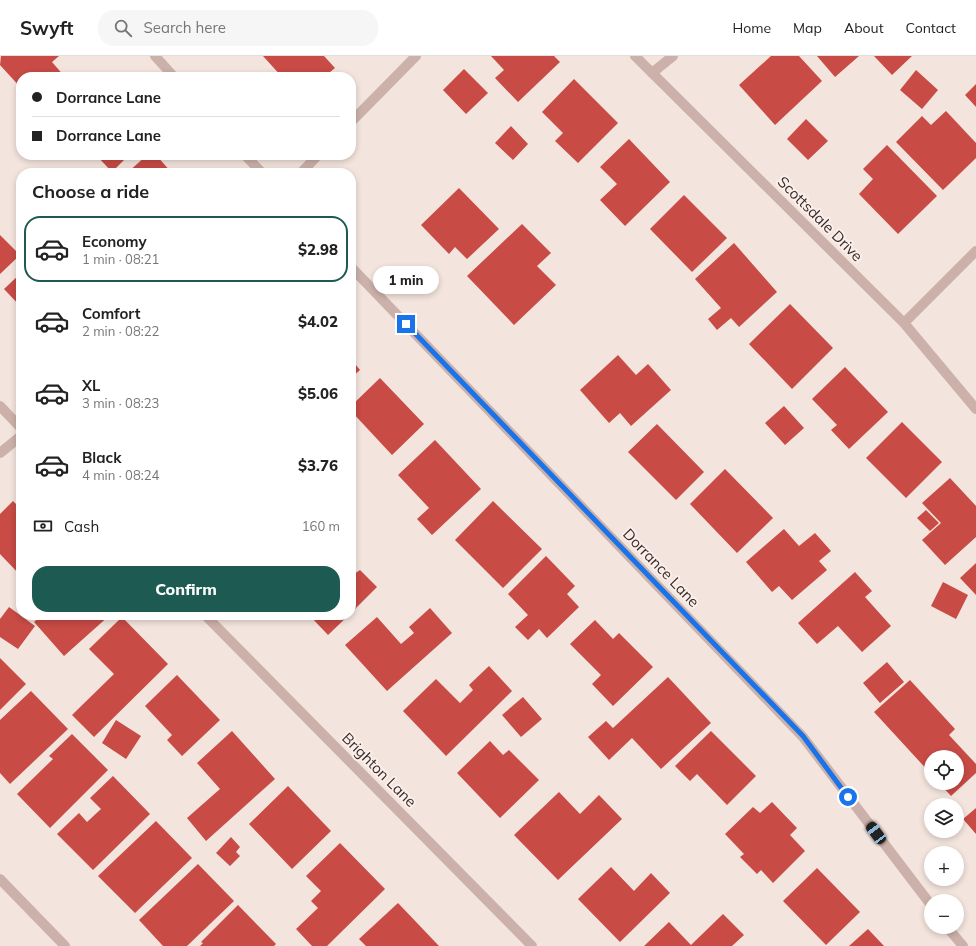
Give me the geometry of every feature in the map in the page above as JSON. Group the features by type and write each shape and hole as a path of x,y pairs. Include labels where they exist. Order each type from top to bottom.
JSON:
{"street":[{"path":"155,56 169,72"},
{"path":"356,117 416,56"},
{"name":"Scottsdale Drive","path":"635,56 904,324 976,409"},
{"path":"652,73 672,56"},
{"path":"250,160 257,168"},
{"path":"305,168 313,160"},
{"path":"904,324 976,251"},
{"name":"Dorrance Lane","path":"356,272 803,736 924,896"},
{"path":"0,406 16,423"},
{"path":"0,453 16,440"},
{"name":"Brighton Lane","path":"210,620 532,946"},
{"path":"0,880 65,946"},
{"path":"954,934 963,946"}],"building":[{"path":"1,56 59,56 52,62 61,72 16,72 16,83 0,65"},
{"path":"263,56 324,56 335,68 330,72 277,72"},
{"path":"491,56 554,56 560,62 518,102 495,78 504,70"},
{"path":"771,56 799,56 822,81 775,125 739,85"},
{"path":"817,56 859,56 835,77"},
{"path":"874,56 912,56 892,75"},
{"path":"464,69 488,93 466,114 443,90"},
{"path":"916,70 938,90 922,109 900,90"},
{"path":"574,79 618,123 578,163 555,141 563,133 542,112"},
{"path":"976,84 976,107 965,95"},
{"path":"946,111 976,143 976,158 943,190 896,142 922,116 931,125"},
{"path":"806,119 828,141 808,160 787,139"},
{"path":"511,126 528,144 513,160 495,143"},
{"path":"629,139 670,182 625,226 600,200 617,184 600,167"},
{"path":"887,145 937,196 898,234 859,194 873,179 863,169"},
{"path":"101,160 124,160 116,168 108,168"},
{"path":"141,160 160,160 168,168 133,168"},
{"path":"459,188 499,229 467,259 455,247 449,254 421,225"},
{"path":"684,195 727,238 692,272 650,229"},
{"path":"522,224 551,253 537,266 556,285 514,325 467,276"},
{"path":"0,235 16,251 16,259 0,274"},
{"path":"734,243 777,292 739,327 731,318 717,330 708,319 721,308 695,279"},
{"path":"16,278 16,302 4,289"},
{"path":"790,304 833,348 792,389 749,344"},
{"path":"618,355 636,375 648,364 671,390 631,426 620,413 609,423 580,390"},
{"path":"356,365 360,370 356,374"},
{"path":"845,367 888,412 849,449 831,430 837,425 812,399"},
{"path":"380,378 424,424 392,455 356,416 356,401"},
{"path":"784,406 804,428 785,445 765,423"},
{"path":"902,422 942,462 906,498 866,458"},
{"path":"657,424 704,472 676,500 628,452"},
{"path":"435,440 481,489 432,535 417,519 429,508 398,475"},
{"path":"725,469 773,518 737,553 690,504"},
{"path":"950,478 976,506 976,537 945,565 922,540 941,523 922,503"},
{"path":"13,501 16,504 16,571 0,554 0,514"},
{"path":"493,501 542,549 503,588 455,540"},
{"path":"926,510 939,523 930,531 917,518"},
{"path":"784,529 799,546 815,533 831,551 819,561 827,570 792,600 779,586 772,592 746,562"},
{"path":"546,556 575,586 567,594 579,607 547,638 539,629 528,640 515,627 528,615 508,594"},
{"path":"976,563 976,595 960,578"},
{"path":"360,570 377,587 356,608 356,573"},
{"path":"855,572 872,591 865,597 891,626 862,652 838,626 817,644 798,623"},
{"path":"943,582 968,595 956,619 931,606"},
{"path":"9,607 16,612 16,620 27,620 35,626 18,649 0,637 0,619"},
{"path":"430,608 452,633 387,691 345,645 377,617 401,644 414,633 409,627"},
{"path":"36,620 104,620 64,656 34,622"},
{"path":"119,620 125,620 168,664 94,737 72,715 114,674 89,649"},
{"path":"314,620 344,620 328,635"},
{"path":"595,620 613,639 619,633 653,667 613,706 592,684 601,675 570,644"},
{"path":"0,658 26,684 0,710"},
{"path":"887,662 904,682 880,703 863,683"},
{"path":"489,666 512,691 446,756 403,711 436,679 460,703 473,690 469,685"},
{"path":"177,675 220,720 182,756 167,740 172,735 145,706"},
{"path":"668,677 711,723 661,769 632,738 609,760 588,737 606,721 613,728"},
{"path":"910,680 955,729 949,735 963,750 924,750 924,766 874,712"},
{"path":"31,691 68,729 10,784 0,773 0,720"},
{"path":"523,697 542,719 521,737 502,715"},
{"path":"116,720 141,736 126,759 102,743"},
{"path":"232,731 275,779 206,841 187,818 220,789 197,763"},
{"path":"711,731 756,776 727,805 697,774 690,781 675,766"},
{"path":"72,734 108,770 50,828 17,794 53,759 49,756"},
{"path":"490,741 503,755 509,750 539,780 500,818 457,773"},
{"path":"964,751 976,764 976,773 964,784"},
{"path":"113,776 150,814 93,870 57,834 79,813 87,822 101,809 90,798"},
{"path":"288,786 331,831 292,869 249,824"},
{"path":"945,790 958,790 951,796"},
{"path":"559,792 580,814 599,795 622,819 558,880 514,835"},
{"path":"772,802 797,828 790,835 805,851 773,883 761,870 757,874 740,857 744,854 725,834 753,807 760,813"},
{"path":"976,808 976,834 964,820 964,818"},
{"path":"156,821 192,858 135,913 98,876"},
{"path":"231,837 240,847 236,852 240,856 230,866 216,853"},
{"path":"340,843 385,889 327,946 312,946 296,929 318,908 311,901 321,891 306,876"},
{"path":"198,864 234,901 187,946 163,946 139,920"},
{"path":"611,867 634,891 651,873 670,893 620,942 578,899"},
{"path":"817,868 860,912 826,945 783,901"},
{"path":"398,903 439,946 366,946 359,939"},
{"path":"238,905 276,944 274,946 200,946 203,943 201,942"},
{"path":"723,914 744,935 732,946 644,946 669,922 691,945"},
{"path":"868,929 884,946 849,946"}],"route":[{"path":"406,324 803,736 848,797"}]}
